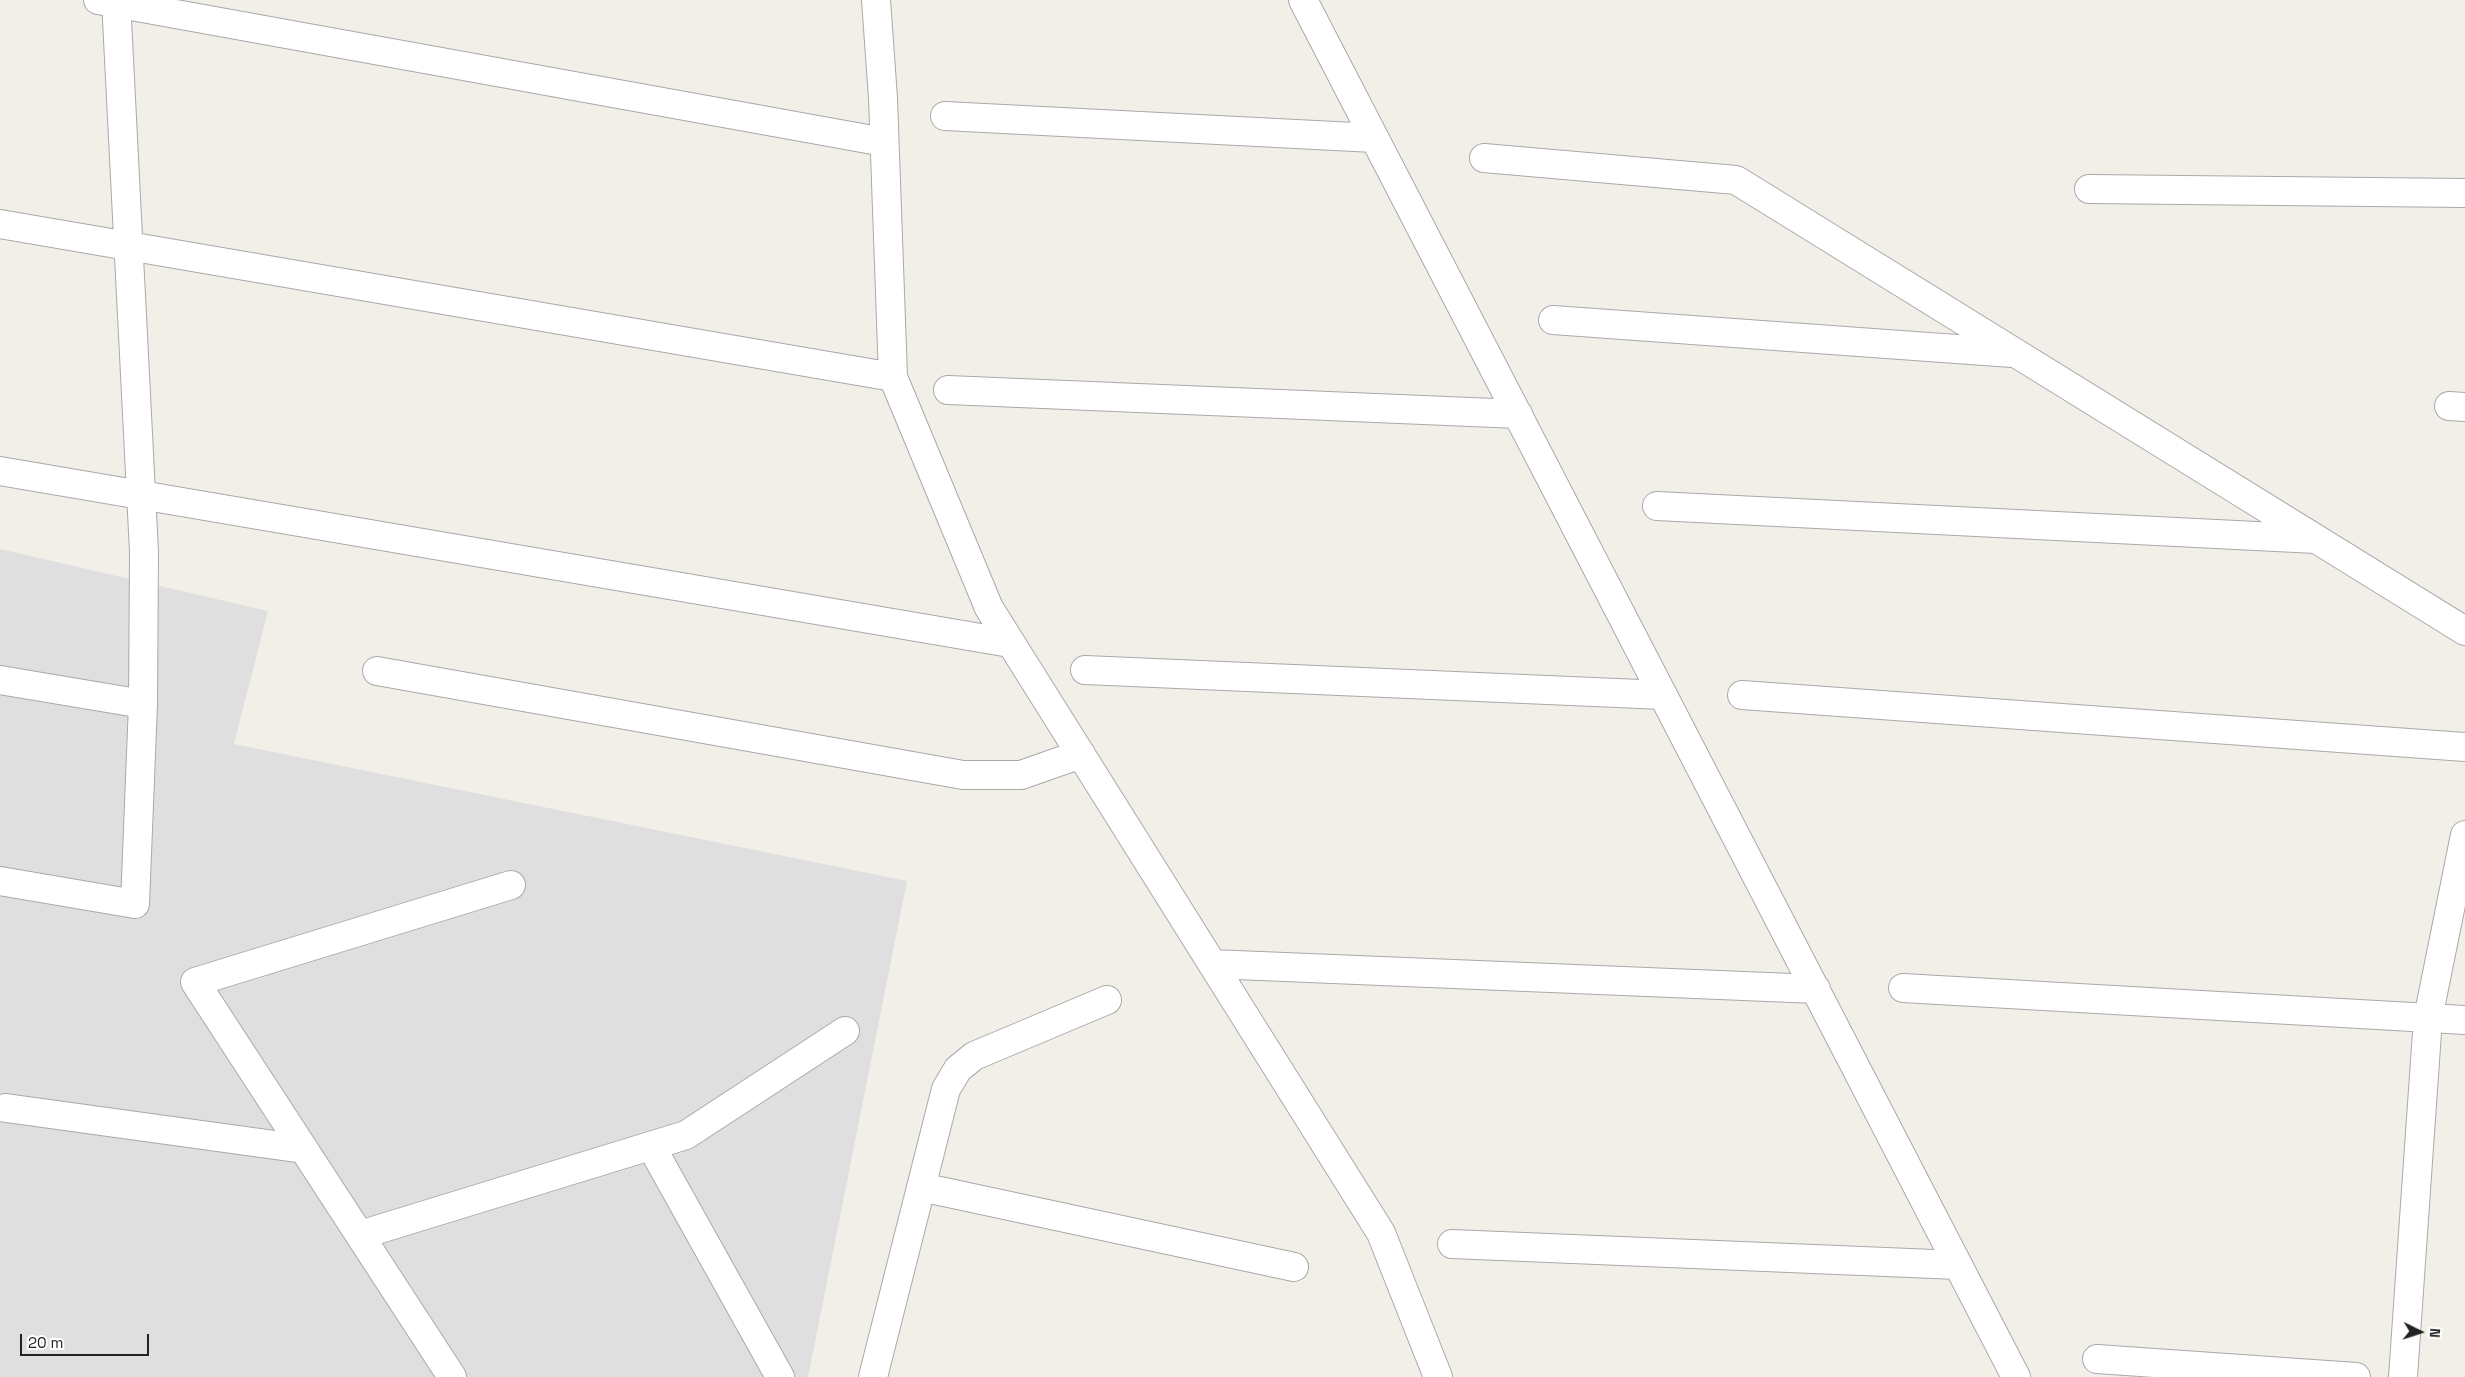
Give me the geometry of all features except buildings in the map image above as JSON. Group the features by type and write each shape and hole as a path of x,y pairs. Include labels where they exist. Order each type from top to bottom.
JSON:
{"street":[{"path":"876,0 884,142 893,377 989,608 1381,1233 1438,1377"},
{"path":"1303,0 2016,1377"},
{"path":"0,881 135,904 143,704 144,552 129,246 110,1 884,142"},
{"path":"945,116 1374,138"},
{"path":"1484,158 1736,180 2465,631"},
{"path":"2089,189 2465,193"},
{"path":"0,224 893,377"},
{"path":"1553,320 2016,353"},
{"path":"948,390 1518,414"},
{"path":"0,471 1010,642"},
{"path":"1656,506 2317,539"},
{"path":"1085,670 1663,695"},
{"path":"377,671 963,775 1020,775 1081,754"},
{"path":"0,680 143,704"},
{"path":"1742,695 2465,747"},
{"path":"2404,1377 2428,1018 2465,834"},
{"path":"452,1377 195,982 511,885"},
{"path":"1212,964 1816,989"},
{"path":"1904,988 2465,1020"},
{"path":"873,1377 946,1089 958,1069 974,1056 1107,1000"},
{"path":"360,1235 686,1135 845,1031"},
{"path":"6,1108 304,1150"},
{"path":"651,1146 780,1377"},
{"path":"921,1187 1294,1267"},
{"path":"1452,1244 1958,1265"},
{"path":"2097,1359 2356,1377"}],"shaded area":[{"path":"0,549 268,611 234,744 907,881 808,1377 0,1377"}]}
